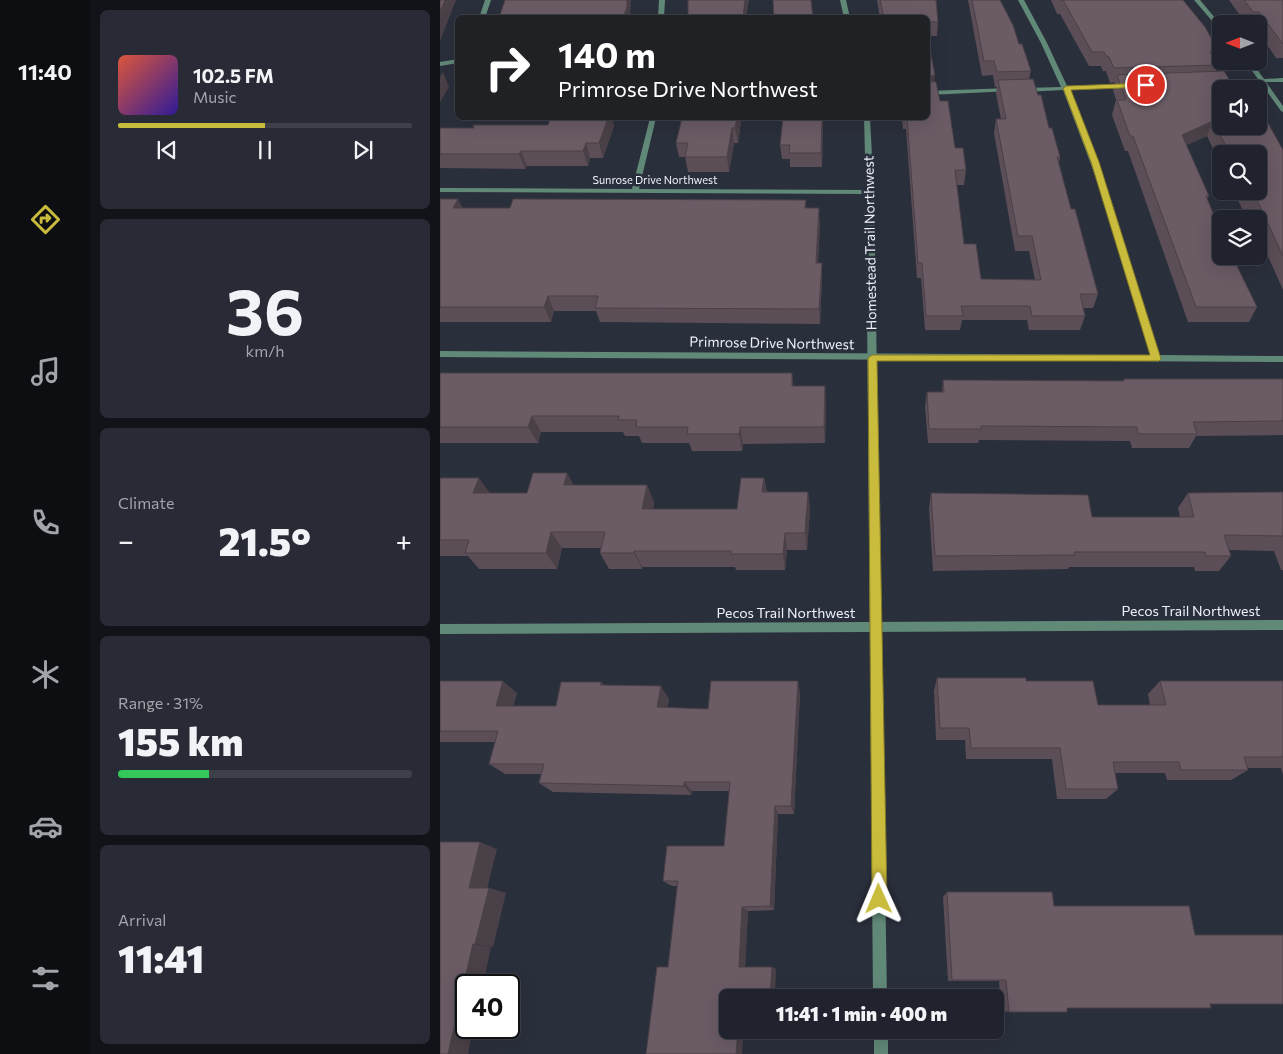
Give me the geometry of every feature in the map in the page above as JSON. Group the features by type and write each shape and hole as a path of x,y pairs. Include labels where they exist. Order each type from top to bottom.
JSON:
{"street":[{"path":"483,15 488,0"},
{"path":"662,0 662,15"},
{"path":"843,0 846,15"},
{"path":"1021,0 1046,42 1067,88 1095,162 1156,359"},
{"path":"1198,0 1212,17"},
{"path":"440,64 455,62"},
{"path":"1255,70 1263,80"},
{"path":"1267,80 1283,80"},
{"path":"930,93 1136,86"},
{"path":"1267,86 1283,110"},
{"path":"635,191 653,120"},
{"name":"Homestead Trail Northwest","path":"867,120 870,192 880,989"},
{"name":"Sunrose Drive Northwest","path":"440,190 870,192"},
{"name":"Primrose Drive Northwest","path":"440,354 1283,359"},
{"name":"Pecos Trail Northwest","path":"440,629 1283,625"},
{"path":"881,1039 881,1054"}],"building":[{"path":"440,0 445,0 440,12"},
{"path":"505,0 627,0 624,15 500,15"},
{"path":"688,0 745,0 743,15 688,15"},
{"path":"773,0 811,0 813,15 774,15"},
{"path":"880,0 936,0 938,22 930,22 930,15 883,15"},
{"path":"972,0 1000,0 1013,25 1019,44 1022,44 1031,71 997,72 994,61 984,61"},
{"path":"1063,0 1183,0 1205,27 1212,40 1212,52 1210,52 1212,65 1114,68 1109,57 1104,52 1092,52"},
{"path":"1244,0 1283,0 1283,44 1268,24 1268,15 1253,12"},
{"path":"930,50 935,75 930,76"},
{"path":"1224,71 1230,80 1212,80 1212,121 1182,135 1209,196 1206,196 1212,210 1212,265 1236,265 1257,307 1196,307 1133,136 1130,136 1117,100 1126,100 1117,75"},
{"path":"1033,79 1038,95 1041,95 1049,128 1052,128 1060,157 1057,157 1071,209 1075,209 1098,294 1080,294 1085,316 1032,316 1030,306 961,306 963,316 926,316 922,263 918,263 907,120 930,120 930,81 936,82 940,101 948,101 955,148 963,148 966,170 955,170 964,244 976,244 981,279 1041,280 1032,236 1018,236 996,119 1006,119 998,80"},
{"path":"550,120 607,120 599,143 586,143 583,151 521,151 519,154 440,154 440,128 474,128 473,125 548,125"},
{"path":"682,120 737,120 735,128 732,128 727,157 685,157 688,143 676,143"},
{"path":"783,120 822,120 821,153 789,153 790,145 780,145"},
{"path":"1267,121 1283,150 1283,256 1267,222 1267,210 1262,210 1257,200 1267,200 1267,145 1225,145 1220,135 1267,135"},
{"path":"440,199 458,199 453,208 510,208 513,199 806,200 805,208 819,208 816,263 822,263 819,309 595,308 598,296 548,296 544,307 440,307"},
{"path":"440,373 792,373 792,386 825,386 824,427 740,427 739,434 687,434 688,427 636,427 637,420 618,420 619,416 532,416 528,427 440,427"},
{"path":"1124,379 1283,379 1283,421 1193,422 1197,434 1138,434 1137,427 981,426 981,429 929,429 927,392 944,392 943,380 1124,381"},
{"path":"533,473 567,473 564,485 647,485 642,509 737,509 741,478 764,478 762,492 808,492 805,533 785,533 783,554 731,554 731,551 600,553 605,532 551,532 546,553 465,553 469,540 440,540 440,478 479,478 473,493 527,493"},
{"path":"1283,492 1283,536 1224,535 1231,556 1206,556 1205,552 1074,552 1075,555 935,556 931,493 1088,495 1092,517 1194,517 1188,493"},
{"path":"937,678 1026,678 1026,681 1093,681 1098,705 1166,705 1160,681 1283,681 1283,757 1244,757 1248,770 1181,770 1179,762 1113,762 1118,789 1066,789 1060,748 971,748 969,728 940,728"},
{"path":"440,681 503,681 496,706 556,706 561,682 601,682 600,685 661,686 657,707 708,709 711,681 798,681 791,806 775,806 770,906 742,907 739,967 772,967 771,989 719,989 719,1039 737,1039 736,1054 646,1054 657,967 668,967 678,881 663,881 667,846 724,846 730,782 684,782 684,786 539,783 544,764 489,764 498,731 440,731"},
{"path":"440,842 480,842 469,888 489,888 466,974 455,974 455,1023 448,1054 440,1054"},
{"path":"947,892 1052,892 1054,906 1189,906 1195,935 1283,935 1283,1004 1210,1004 1211,1008 1067,1008 1067,1012 1009,1012 1006,980 952,980"}],"route":[{"path":"879,899 872,358 1156,359 1095,162 1067,88 1146,85"}]}
